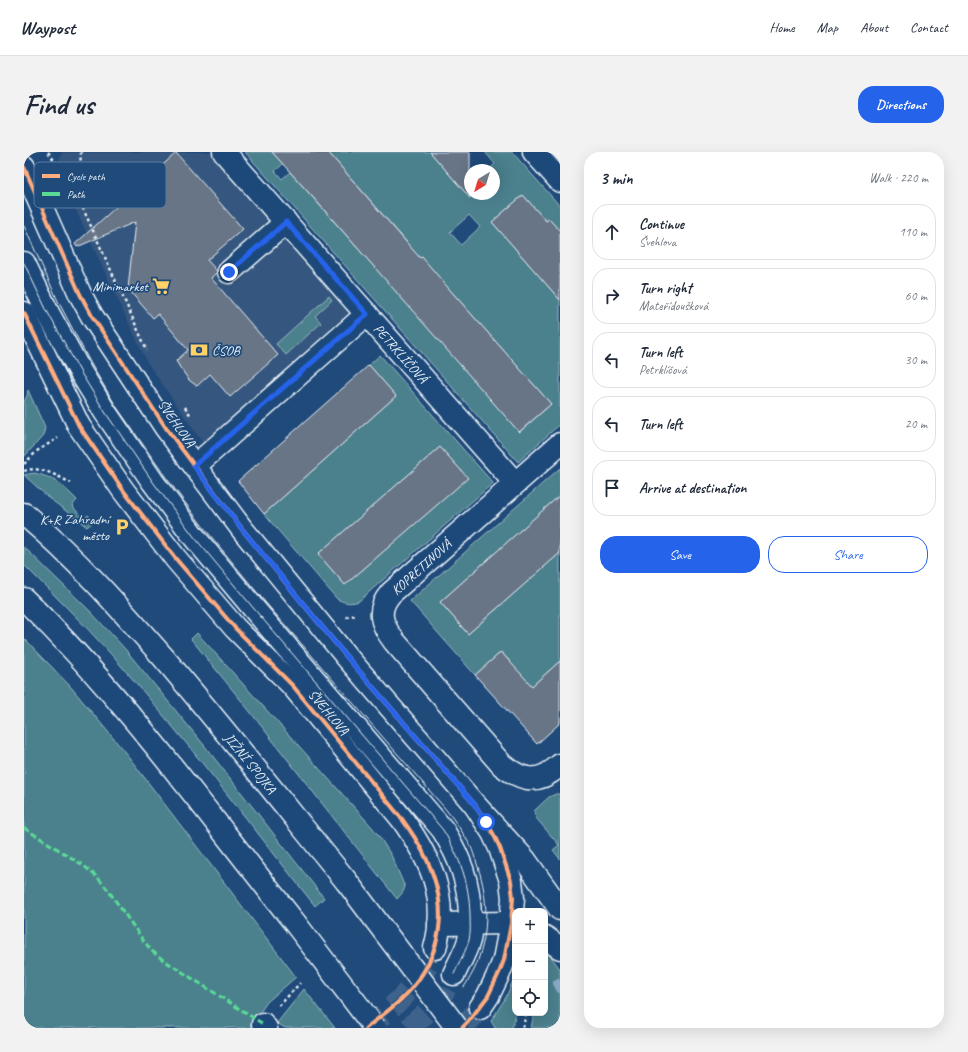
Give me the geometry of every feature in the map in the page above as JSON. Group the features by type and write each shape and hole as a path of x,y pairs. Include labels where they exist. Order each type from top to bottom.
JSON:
{"main road":[{"name":"PETRKLÍČOVÁ","path":"224,152 515,483"},
{"path":"534,152 556,169"},
{"name":"ŠVEHLOVA","path":"24,167 34,190"},
{"name":"ŠVEHLOVA","path":"42,208 80,294 92,316 166,428 242,529 346,656 475,805 493,834 506,864 511,881 512,908"},
{"path":"229,272 286,222"},
{"path":"24,263 47,311 81,373 104,412 153,482 195,538 443,830 463,869 470,906 469,939 454,974"},
{"name":"ŠVEHLOVA","path":"24,313 79,426 124,490 176,559 235,628 293,686 402,819 415,838 424,853 433,876 439,898 439,924 435,948"},
{"path":"194,466 367,314"},
{"name":"KOPRETINOVÁ","path":"560,444 391,593 382,606 382,618 388,634 502,765 512,773 523,778 534,779 543,777 553,772 560,765"},
{"name":"JIŽNÍ SPOJKA","path":"28,517 74,560 126,614 220,725 347,882 457,1028"},
{"path":"24,599 80,657 128,712 295,923 375,1028"},
{"path":"475,805 525,860 560,909"},
{"path":"439,924 512,924"},
{"name":"ŠVEHLOVA","path":"480,1008 488,996 499,973 512,928"},
{"path":"548,939 560,948"}],"path":[{"path":"48,152 56,162"},
{"path":"80,162 81,152"},
{"path":"83,208 149,355"},
{"path":"185,407 193,418"},
{"path":"24,464 37,451 62,436"},
{"path":"24,471 28,469 40,469 71,483"},
{"path":"523,1028 525,1016"}],"shaded area":[{"path":"62,152 211,152 353,314 203,443 147,362 75,208 166,208 166,162 58,162"}],"green space":[{"path":"245,152 272,152 283,164 275,171 282,179 290,172 376,269 407,242 328,152 430,152 464,191 464,200 500,200 500,164 495,164 485,152 512,152 560,206 560,237 552,222 549,219 546,221 523,195 492,222 560,300 560,424 518,462","holes":["469,215 480,227 461,245 450,232","450,290 551,404 520,432 490,398"]},
{"path":"329,296 332,300 315,316 321,323 286,355 276,344"},
{"path":"380,355 493,483 359,601 348,603 337,599 264,514 396,396 369,365","holes":["440,447 467,478 345,585 318,554"]},
{"path":"28,390 45,428 43,436 24,457 24,401"},
{"path":"560,468 560,495 440,602 468,634 560,553 560,661 523,694 501,670 511,662 501,652 475,675 410,601"},
{"path":"34,473 47,477 63,486 77,500 72,506 84,519 88,515 94,521 87,527 49,498 24,475"},
{"path":"24,547 90,611 125,649 204,745 324,898 315,906 214,777 136,683 109,652 24,565"},
{"path":"197,633 379,836 391,855 405,887 397,899 191,639"},
{"path":"24,638 70,686 128,756 296,977 267,1002 249,1028 24,1028"},
{"path":"560,794 560,859 553,850 559,845 536,818 534,811 549,797"},
{"path":"548,954 560,969 560,1028 531,1028 533,1016 548,1016"},
{"path":"512,983 512,1016 515,1016 512,1028 495,1028 491,1021 506,997"},
{"path":"304,989 335,1028 285,1028 277,1023"}],"building":[{"path":"272,152 328,152 420,258 422,257 551,404 519,432"},
{"path":"430,152 470,152 470,164 464,164 464,191"},
{"path":"176,153 243,229 207,260 217,271 211,278 278,355 230,397 210,374 197,386 189,380 176,361 188,350 158,314 153,318 128,289 135,222 77,247 75,244 115,208 166,208 166,162"},
{"path":"523,195 546,221 549,219 560,231 560,300 492,222"},
{"path":"369,365 396,396 264,514 238,481"},
{"path":"440,447 468,478 345,585 318,554"},
{"path":"560,495 560,553 468,634 440,602"},
{"path":"501,652 532,686 560,661 560,723 537,744 475,675"}],"waterway":[{"path":"557,983 560,989"}],"tunnel":[{"path":"366,1028 391,1007 414,984 427,966 435,948"},
{"path":"409,1028 428,1011 443,993 454,974"},
{"path":"462,1028 480,1008"}],"tram line":[{"path":"24,226 58,301 91,364 116,406 165,476 205,529 265,602 443,806 468,841 483,885 486,921 485,933 478,961 473,973 464,987"},
{"path":"24,263 47,311 81,373 105,412 153,482 195,538 443,830 459,860 466,881 469,903 469,940 454,974"}],"marked path":[{"path":"24,828 83,865 98,878 152,951 263,1024"}],"cycle path":[{"path":"24,167 34,190"},
{"path":"42,208 80,294 92,316 166,428 242,529 346,656 475,805 493,833 500,848 511,881 513,898 511,923 504,960 499,973 488,996 462,1028"},
{"path":"24,313 79,426 123,490 176,559 235,628 293,686 402,819 423,852 437,887 439,905 440,922 432,956 423,972 407,994 366,1028"}],"place":[{"name":"Minimarket","path":"161,286"},
{"name":"ČSOB","path":"199,350"},
{"name":"K+R Zahradní město","path":"122,527"}],"route":[{"path":"229,272 286,222 367,314 194,466 242,529 346,656 475,805 486,822"}]}
